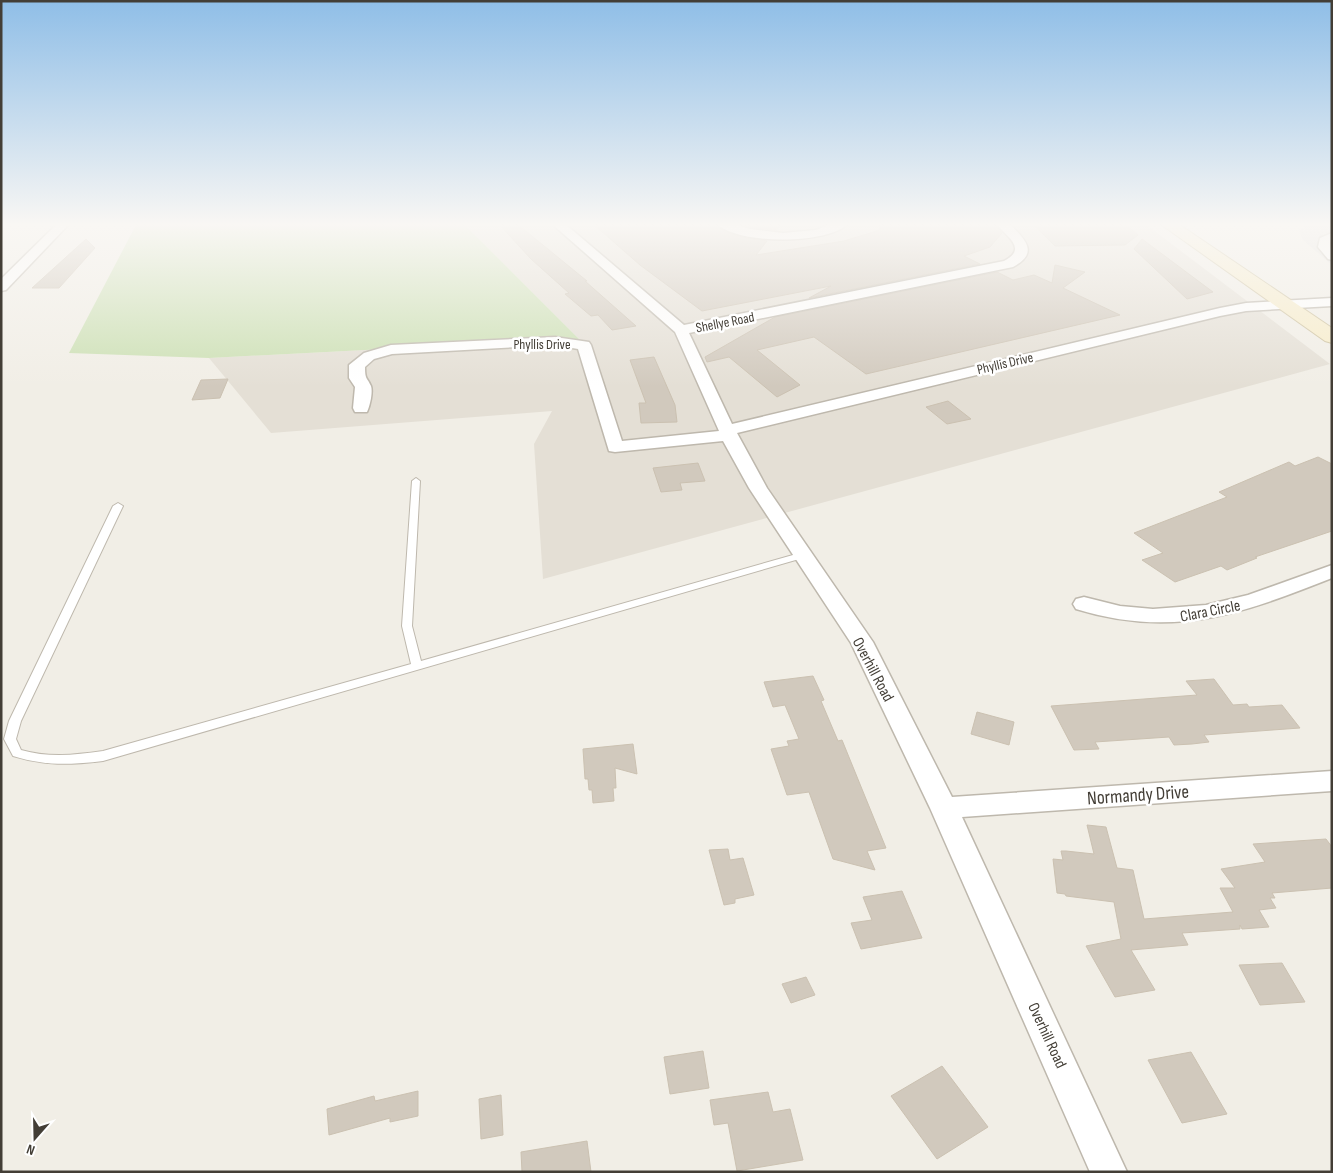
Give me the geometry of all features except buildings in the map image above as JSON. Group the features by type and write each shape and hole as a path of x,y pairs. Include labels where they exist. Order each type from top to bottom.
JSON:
{"main road":[{"path":"1247,278 1332,337"}],"street":[{"path":"1,287 10,278"},
{"name":"Overhill Road","path":"620,278 681,330 728,432 758,488 862,642 944,808 1110,1172"},
{"name":"Shellye Road","path":"681,330 940,278"},
{"path":"1285,304 1332,296"},
{"path":"1285,304 1332,302"},
{"name":"Phyllis Drive","path":"361,408 363,387 357,378 357,365 369,356 391,350 556,342 584,345 616,448 728,432 1220,312 1246,307 1285,304"},
{"name":"Clara Circle","path":"1084,604 1123,614 1162,617 1190,616 1253,601 1332,571"},
{"name":"Normandy Drive","path":"944,808 1332,781"}],"lane":[{"path":"416,481 407,626 417,666"},
{"path":"118,506 15,721 10,740 17,753 33,759 59,762 103,756 803,555"}],"shaded area":[{"path":"518,278 1216,278 1330,364 543,579 534,444 552,411 271,433 209,358 579,339"}],"green space":[{"path":"108,278 518,278 579,339 209,358 69,353"}]}
